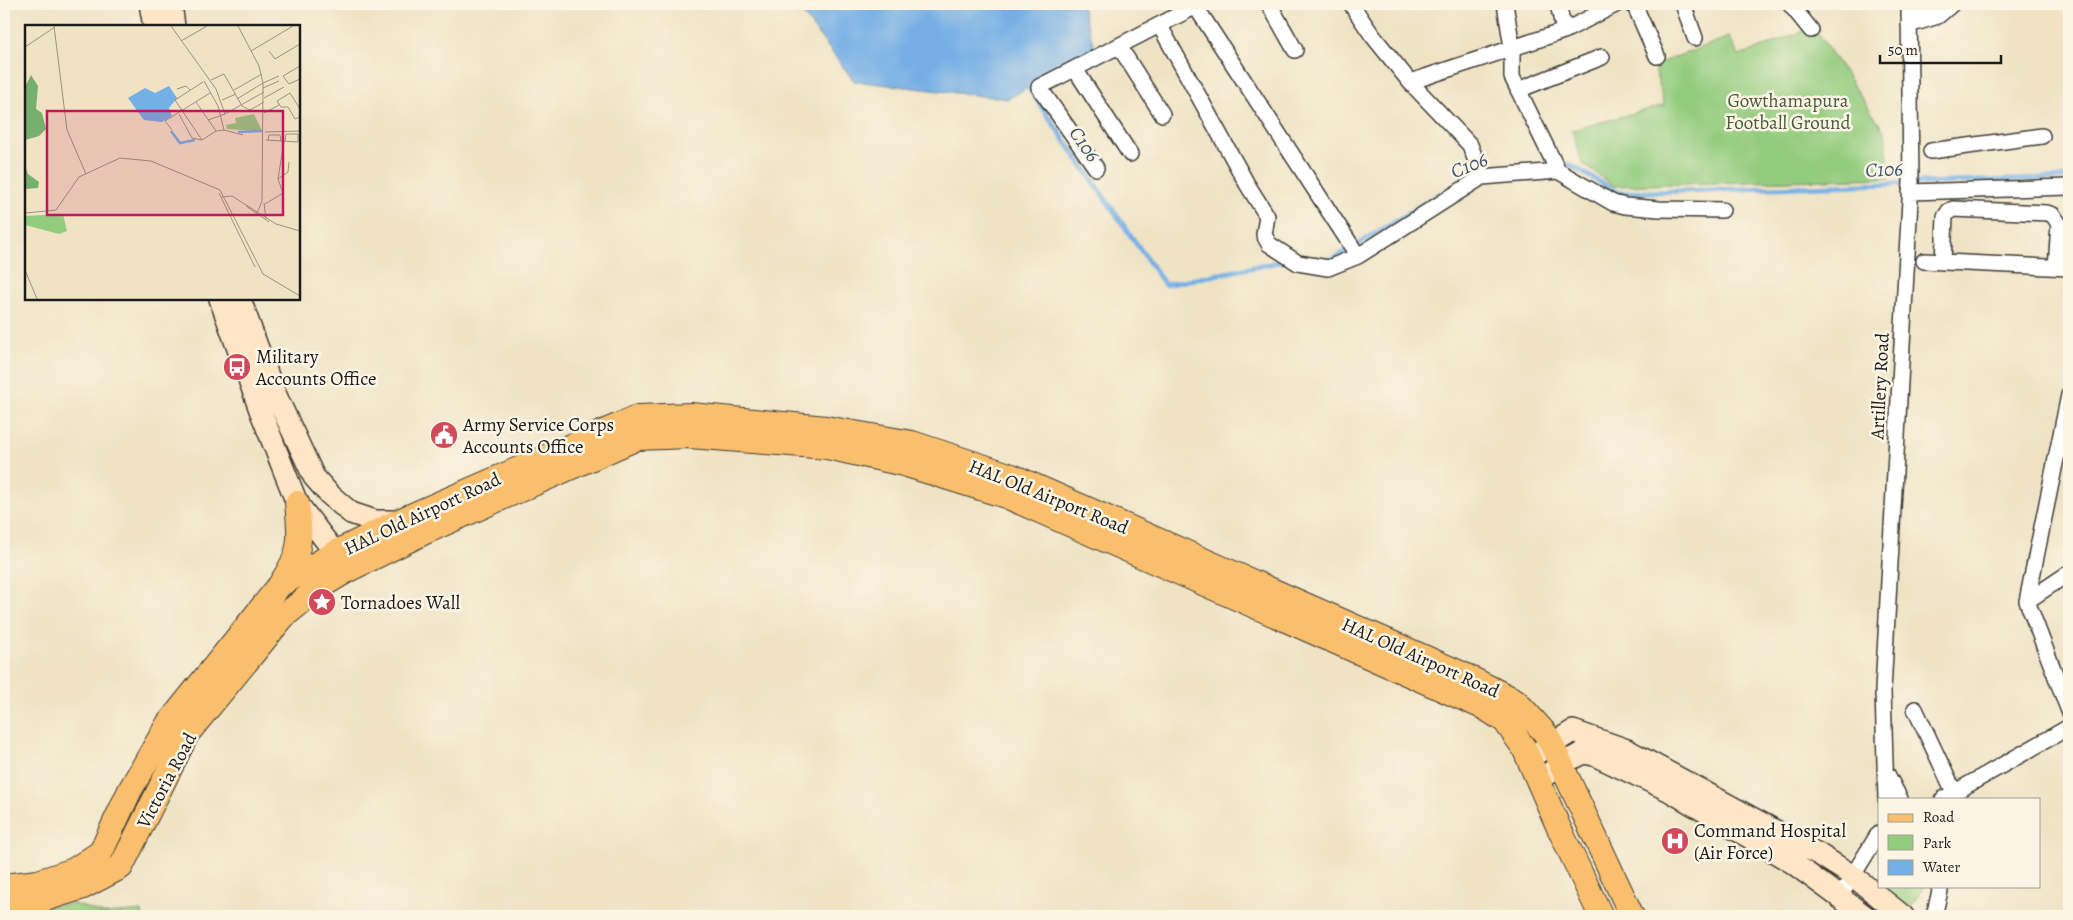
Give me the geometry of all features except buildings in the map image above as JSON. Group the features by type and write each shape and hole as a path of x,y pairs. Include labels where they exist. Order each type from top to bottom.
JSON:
{"main road":[{"name":"HAL Old Airport Road","path":"341,562 399,521 638,416 691,415 826,428 912,443 1012,476 1460,673 1516,701 1545,733 1556,753 1632,916"},
{"name":"HAL Old Airport Road","path":"341,562 424,532 637,438 690,436 827,447 904,464 1006,496 1485,708 1505,721 1524,748 1601,916"},
{"path":"280,585 297,557 300,538 297,503"},
{"name":"Victoria Road","path":"4,886 38,882 74,870 101,852 130,790 168,724 280,585 341,562"},
{"name":"Victoria Road","path":"4,902 45,899 83,887 121,867 187,734 283,617 318,588 341,562"}],"street":[{"path":"150,4 154,25"},
{"path":"171,4 174,25"},
{"path":"1269,4 1295,50"},
{"path":"1351,4 1372,36 1410,82 1470,145 1481,172"},
{"path":"1505,4 1512,47 1512,77 1558,171"},
{"path":"1558,4 1564,32"},
{"path":"1410,82 1512,47 1564,32 1617,4"},
{"path":"1634,4 1657,56"},
{"path":"1682,4 1695,38"},
{"path":"1790,4 1811,30"},
{"path":"1909,14 1938,16 1944,4"},
{"path":"1096,168 1039,87 1160,26 1197,5 1358,256"},
{"name":"Artillery Road","path":"1886,798 1883,690 1910,192 1909,14"},
{"path":"1160,26 1267,216 1264,235 1270,244 1298,263 1328,268 1358,256 1481,172 1558,171 1612,203 1668,210 1722,210"},
{"path":"1119,46 1162,114"},
{"path":"1518,90 1602,57"},
{"path":"1075,69 1130,154"},
{"path":"1931,151 2042,136"},
{"path":"1910,192 2069,187"},
{"path":"1924,261 1943,262 2063,267 2059,224 2053,215 2047,213 1949,210 1945,217 1943,262"},
{"path":"220,300 260,410 297,503 341,562"},
{"path":"240,300 272,387 314,477 329,494 351,513 375,521 399,521"},
{"path":"2069,394 2027,602 2069,711"},
{"path":"2027,602 2069,573"},
{"path":"1916,709 1948,796 2069,727"},
{"path":"1538,782 1556,753 1573,731 1627,750 1820,855 1853,876 1903,916"},
{"path":"1529,758 1556,753 1594,755 1668,790 1793,863 1865,916"},
{"name":"Artillery Road","path":"1886,770 1900,798"},
{"path":"1840,898 1878,835"},
{"path":"1934,916 1940,891 1939,888"}],"green space":[{"name":"Gowthamapura Football Ground","path":"1814,27 1885,132 1890,178 1613,186 1582,163 1572,130 1664,105 1654,65 1729,37 1739,56"},
{"path":"1878,882 1878,888 1923,888 1905,916 1872,892"},
{"path":"75,904 104,914 142,911 143,916 4,916 4,910"}],"water":[{"path":"795,4 1081,4 1095,49 1008,99 854,81"}],"waterway":[{"name":"C106","path":"1025,83 1165,285 1289,260"},
{"name":"C106","path":"1557,166 1570,165 1619,193 2069,178"},
{"name":"C106","path":"1315,259 1332,260 1442,193"}],"place":[{"name":"Military Accounts Office","path":"237,367"},
{"name":"Army Service Corps Accounts Office","path":"444,435"},
{"name":"Tornadoes Wall","path":"322,602"},
{"name":"Command Hospital (Air Force)","path":"1675,841"}]}
